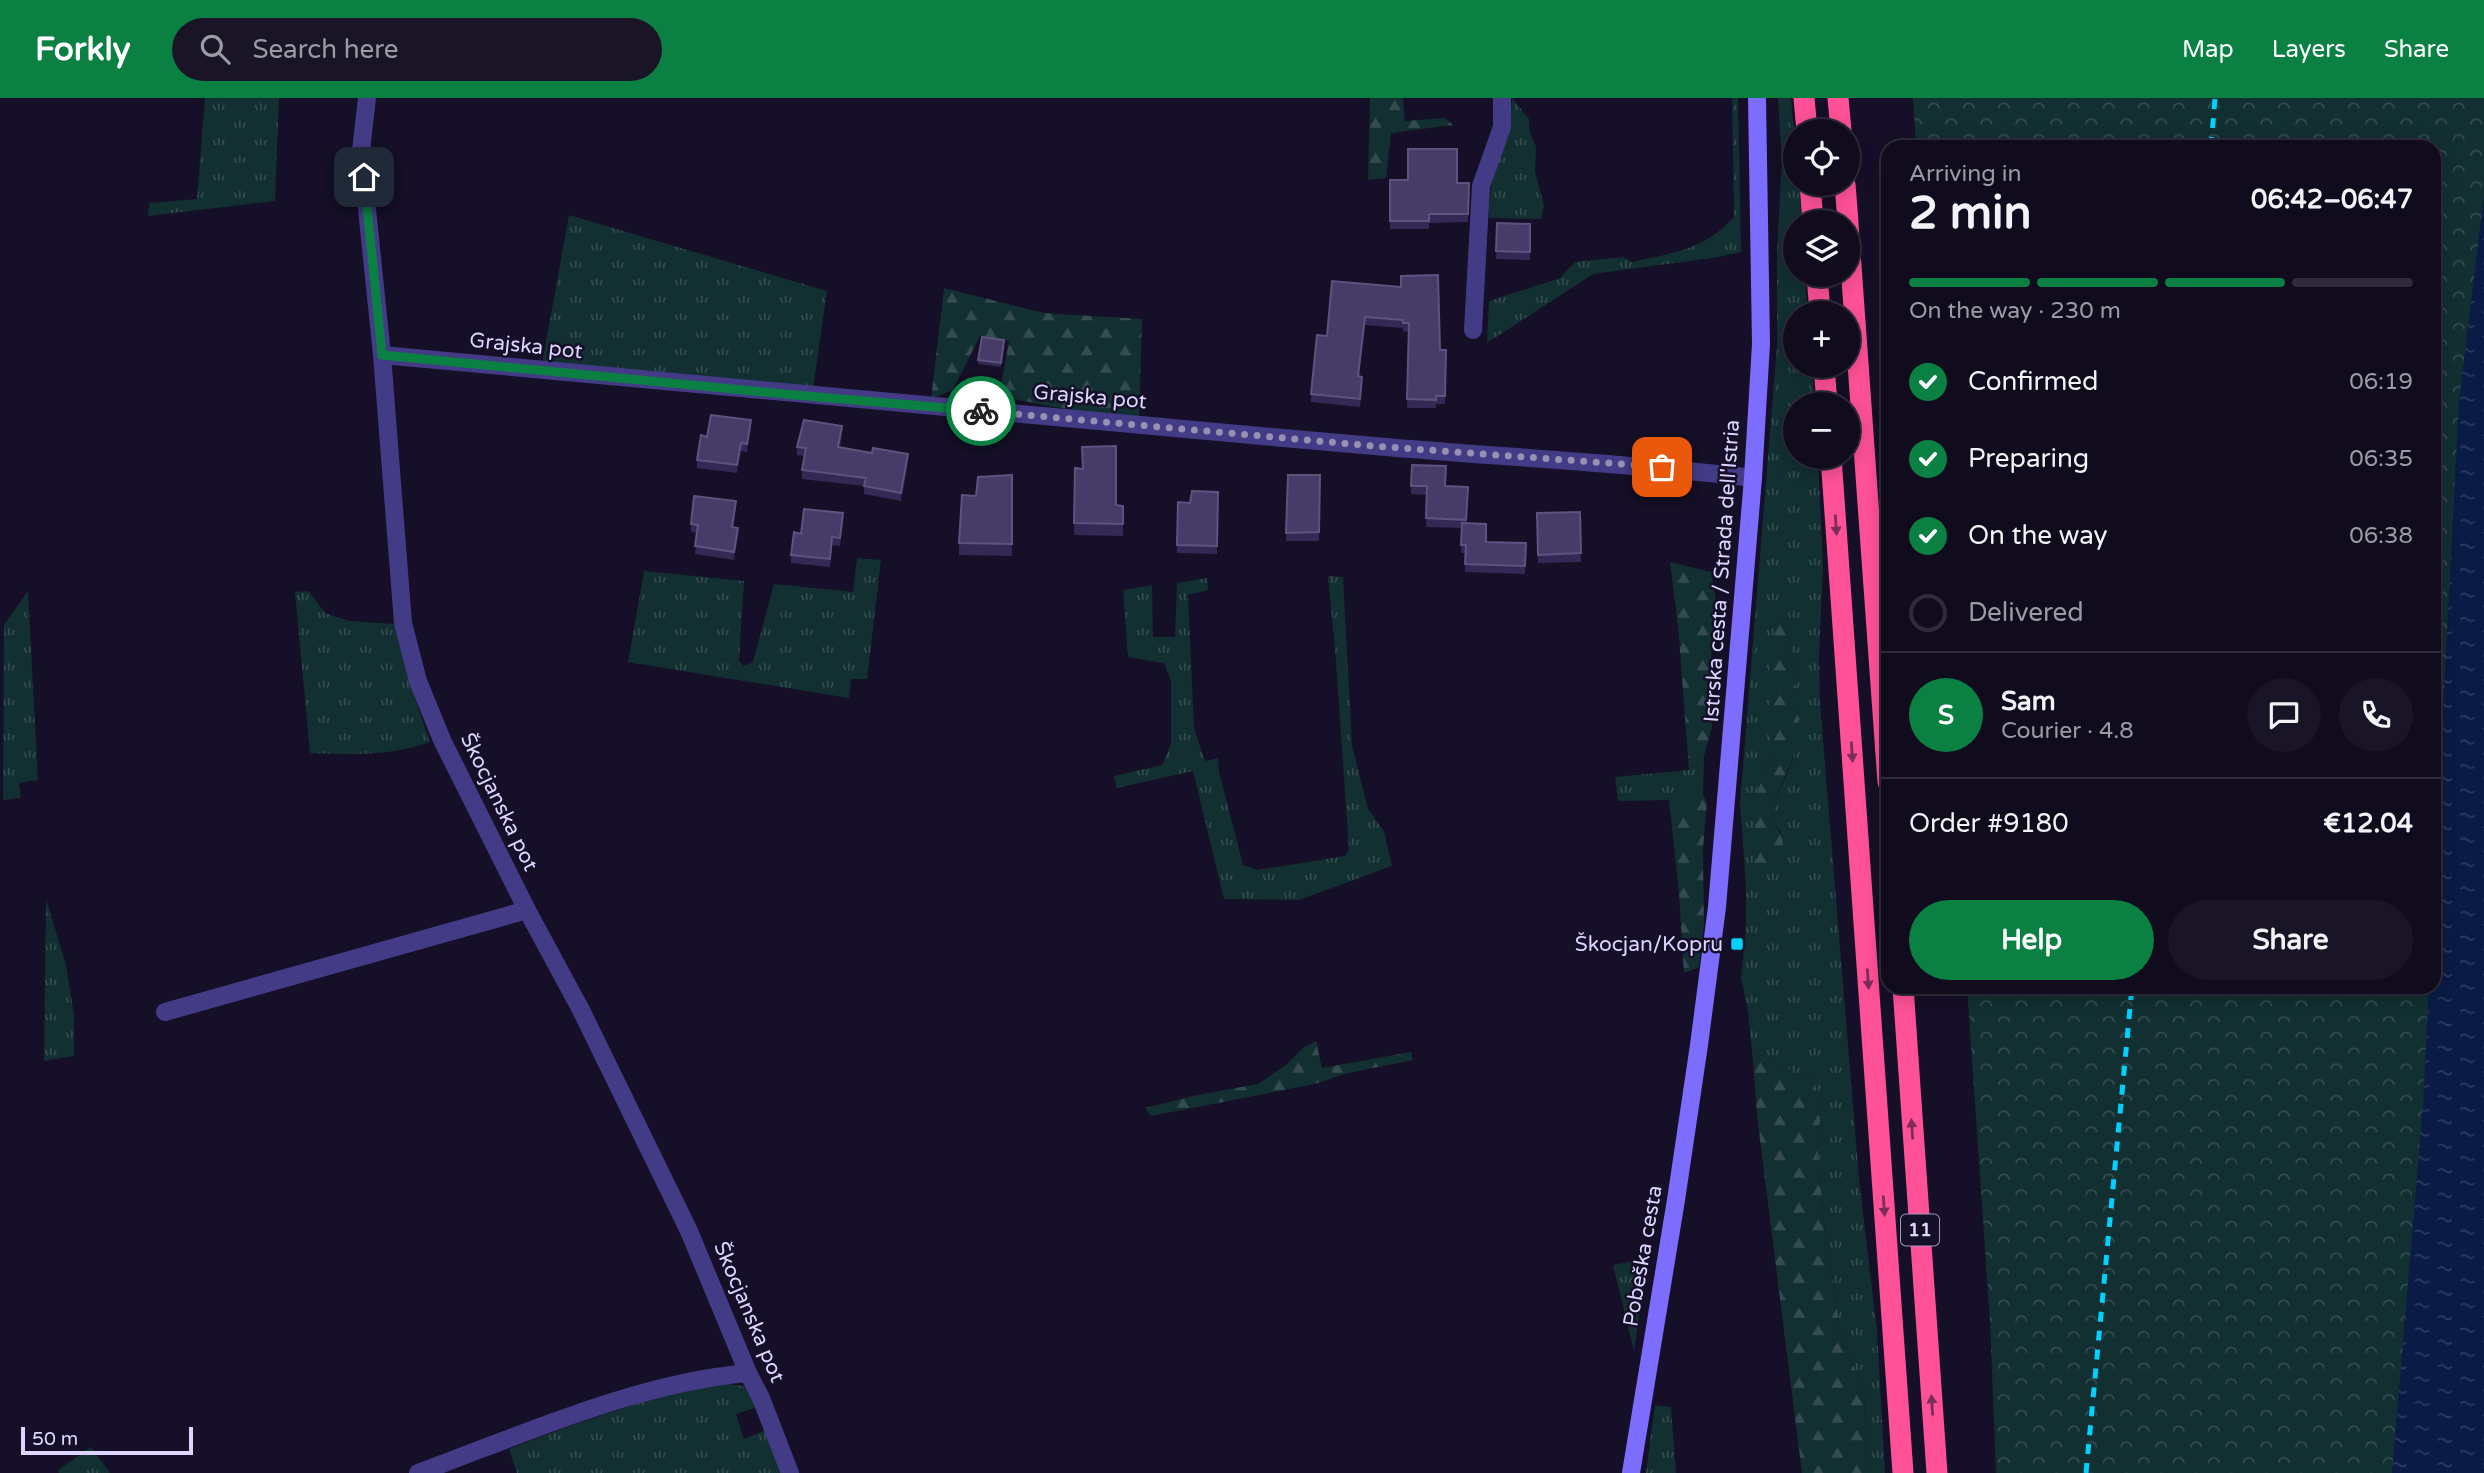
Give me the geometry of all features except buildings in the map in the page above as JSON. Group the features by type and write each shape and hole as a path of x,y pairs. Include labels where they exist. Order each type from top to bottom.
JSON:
{"highway":[{"path":"1804,98 1806,119"},
{"path":"1839,98 1840,119"},
{"path":"1853,287 1881,684"},
{"name":"11","path":"1832,469 1903,1473"},
{"name":"11","path":"1903,994 1937,1473"}],"street":[{"name":"Škocjanska pot","path":"367,98 361,151 382,355 403,623 418,681 442,740 527,910 581,1010 689,1231 761,1398 790,1473"},
{"path":"1473,330 1481,186 1502,127 1502,98"},
{"name":"Istrska cesta / Strada dell'Istria","path":"1699,1045 1717,907 1753,478 1761,344 1757,98"},
{"name":"Grajska pot","path":"382,355 795,395 1374,446 1662,467 1753,478"},
{"path":"165,1012 527,910"},
{"name":"Pobeška cesta","path":"1631,1473 1699,1045"},
{"path":"418,1473 623,1399 715,1376 748,1373"}],"green space":[{"path":"205,98 279,98 275,201 148,216 149,203 197,199"},
{"path":"1370,98 1403,98 1405,121 1445,118 1453,125 1391,133 1386,178 1368,180"},
{"path":"1512,98 1529,119 1530,132 1536,147 1535,172 1544,205 1541,219 1489,218 1491,188 1508,129"},
{"path":"1732,98 1738,98 1741,252 1593,274 1487,343 1489,301 1560,278 1575,262 1623,257 1632,262 1699,244 1734,217"},
{"path":"1778,98 1791,98 1793,119 1783,119 1783,196 1800,196 1801,210 1783,210 1783,287 1806,287 1807,301 1783,301 1783,378 1813,378 1814,392 1783,392 1783,469 1819,469 1823,567 1820,703 1859,1179 1877,1330 1885,1473 1866,1473 1864,1387 1841,1341 1826,1246 1818,1151 1820,1117 1815,1082 1777,1064 1753,1061 1748,1011 1741,978 1746,926 1746,887 1740,803 1777,346 1777,252 1782,161","holes":["1781,622 1786,625 1798,719 1795,750 1773,811 1772,822 1781,832 1756,872 1756,795 1771,756"]},
{"path":"1913,98 2484,98 2484,1473 1996,1473 1990,1322 1967,994 2441,994 2441,140 1916,140"},
{"path":"569,215 827,291 813,389 542,364"},
{"path":"944,288 1044,313 1142,319 1139,417 1070,410 1003,397 1000,390 1009,341 980,336 953,390 931,399"},
{"path":"857,558 881,560 867,679 851,679 849,698 628,662 644,571 744,581 739,661 744,666 753,662 774,584 853,592"},
{"path":"1670,562 1711,572 1716,601 1711,658 1712,727 1704,756 1689,770 1678,625"},
{"path":"1328,576 1343,577 1352,745 1368,809 1384,831 1392,866 1299,900 1224,899 1193,771 1117,788 1114,776 1162,765 1171,744 1171,681 1164,663 1128,657 1123,590 1152,585 1153,637 1175,637 1177,583 1207,578 1208,590 1188,595 1194,728 1205,761 1218,758 1219,772 1243,865 1257,870 1345,856 1349,850"},
{"path":"28,591 38,780 19,783 21,798 3,800 4,625"},
{"path":"309,591 325,613 350,621 395,624 409,681 430,742 371,754 310,753 295,592"},
{"path":"1781,622 1786,625 1796,691 1797,741 1773,813 1772,822 1782,838 1782,852 1775,865 1762,878 1756,872 1756,795 1771,756 1768,678 1774,627"},
{"path":"1704,756 1703,794 1669,800 1618,801 1615,777 1689,770"},
{"path":"1703,794 1707,803 1703,849 1704,924 1699,967 1684,973 1669,800"},
{"path":"46,899 66,965 74,1015 74,1056 44,1061"},
{"path":"1316,1041 1322,1068 1411,1052 1413,1060 1348,1073 1315,1084 1151,1116 1145,1108 1258,1084 1286,1065 1304,1047"},
{"path":"1753,1061 1777,1064 1815,1082 1820,1117 1818,1151 1826,1246 1841,1341 1864,1387 1866,1473 1802,1473 1757,1116"},
{"path":"1641,1260 1646,1269 1634,1351 1613,1265"},
{"path":"721,1383 743,1386 755,1400 757,1407 736,1414 744,1439 766,1430 783,1473 517,1473 509,1449 613,1411"},
{"path":"1655,1405 1671,1407 1676,1473 1646,1473"},
{"path":"91,1447 110,1473 59,1473 58,1470"}],"water":[{"path":"2484,196 2484,1473 2392,1473 2423,1104 2429,994 2441,994 2441,749 2459,401"}],"railway":[{"path":"2212,140 2215,98"},
{"path":"2086,1473 2131,994"}],"way so far":[{"path":"981,411 1374,446 1662,467"}],"place":[{"name":"Škocjan/Kopru","path":"1737,944"}],"route":[{"path":"364,177 382,355 981,411"}]}
